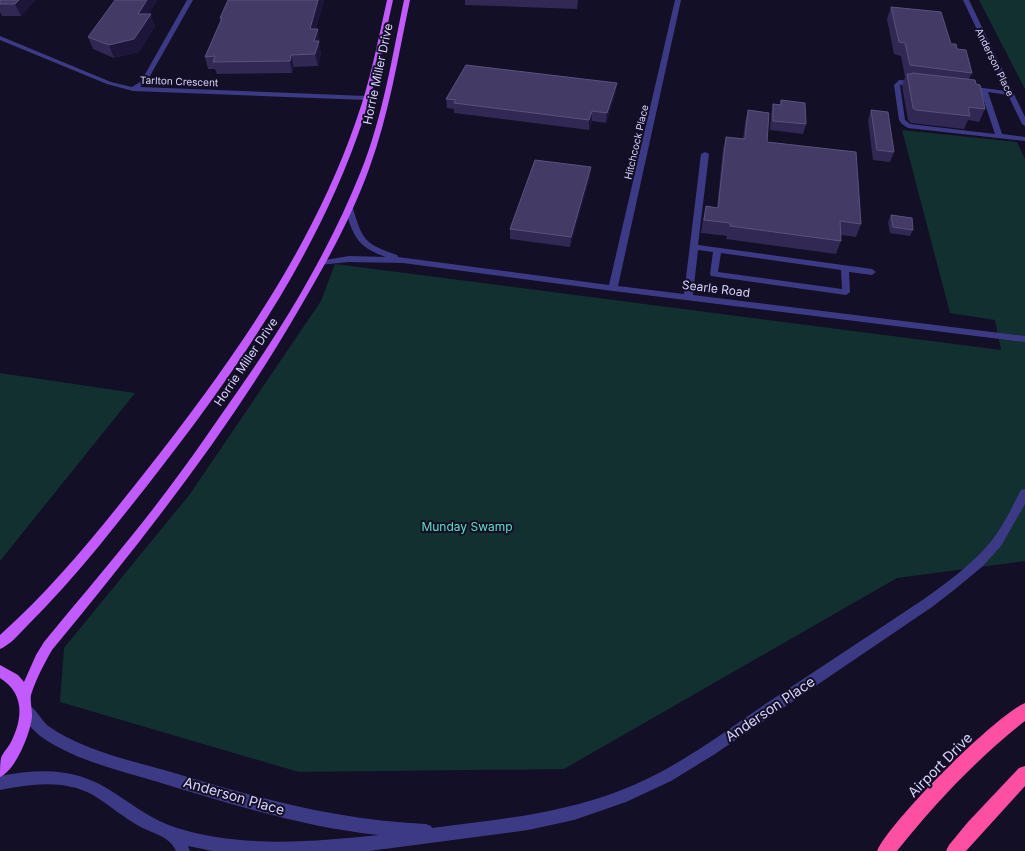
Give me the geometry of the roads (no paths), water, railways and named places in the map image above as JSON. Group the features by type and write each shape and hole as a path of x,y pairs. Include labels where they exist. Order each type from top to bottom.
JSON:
{"highway":[{"name":"Airport Drive","path":"886,851 904,827 938,791 967,762 1025,711"},
{"path":"955,851 979,822 1025,774"}],"main road":[{"name":"Horrie Miller Drive","path":"0,643 21,625 92,547 157,464 238,355 305,248 349,150 366,98 390,0"},
{"name":"Horrie Miller Drive","path":"24,696 40,659 48,646 127,550 184,476 268,355 322,263 349,208 377,136 388,92 407,0"},
{"path":"0,671 16,681 24,696 26,710 24,729 15,749 0,770"}],"street":[{"path":"134,89 142,83 147,76 190,0"},
{"name":"Hitchcock Place","path":"613,288 678,0"},
{"name":"Anderson Place","path":"966,0 1025,124"},
{"name":"Tarlton Crescent","path":"0,38 109,82 134,89 366,98"},
{"path":"925,84 903,81 899,82 897,85 904,124 1025,139"},
{"path":"962,88 1010,93"},
{"path":"984,90 999,136"},
{"path":"688,297 705,154"},
{"name":"Searle Road","path":"349,208 357,236 370,249 403,260"},
{"path":"694,247 872,272"},
{"path":"717,250 714,274 846,292 845,268"},
{"name":"Searle Road","path":"322,263 349,259 403,260 613,288 1025,339"},
{"name":"Anderson Place","path":"0,783 36,777 75,780 91,787 146,822 172,834 233,848 268,851 336,848 460,831 510,826 598,806 648,786 691,763 928,603 959,580 987,555 1010,521 1025,493"},
{"name":"Anderson Place","path":"26,710 33,720 47,733 64,743 92,754 252,802 309,817 355,825 413,831 460,831"},
{"path":"172,834 180,843 183,851"}],"park label":[{"name":"Munday Swamp","path":"467,527"}]}
